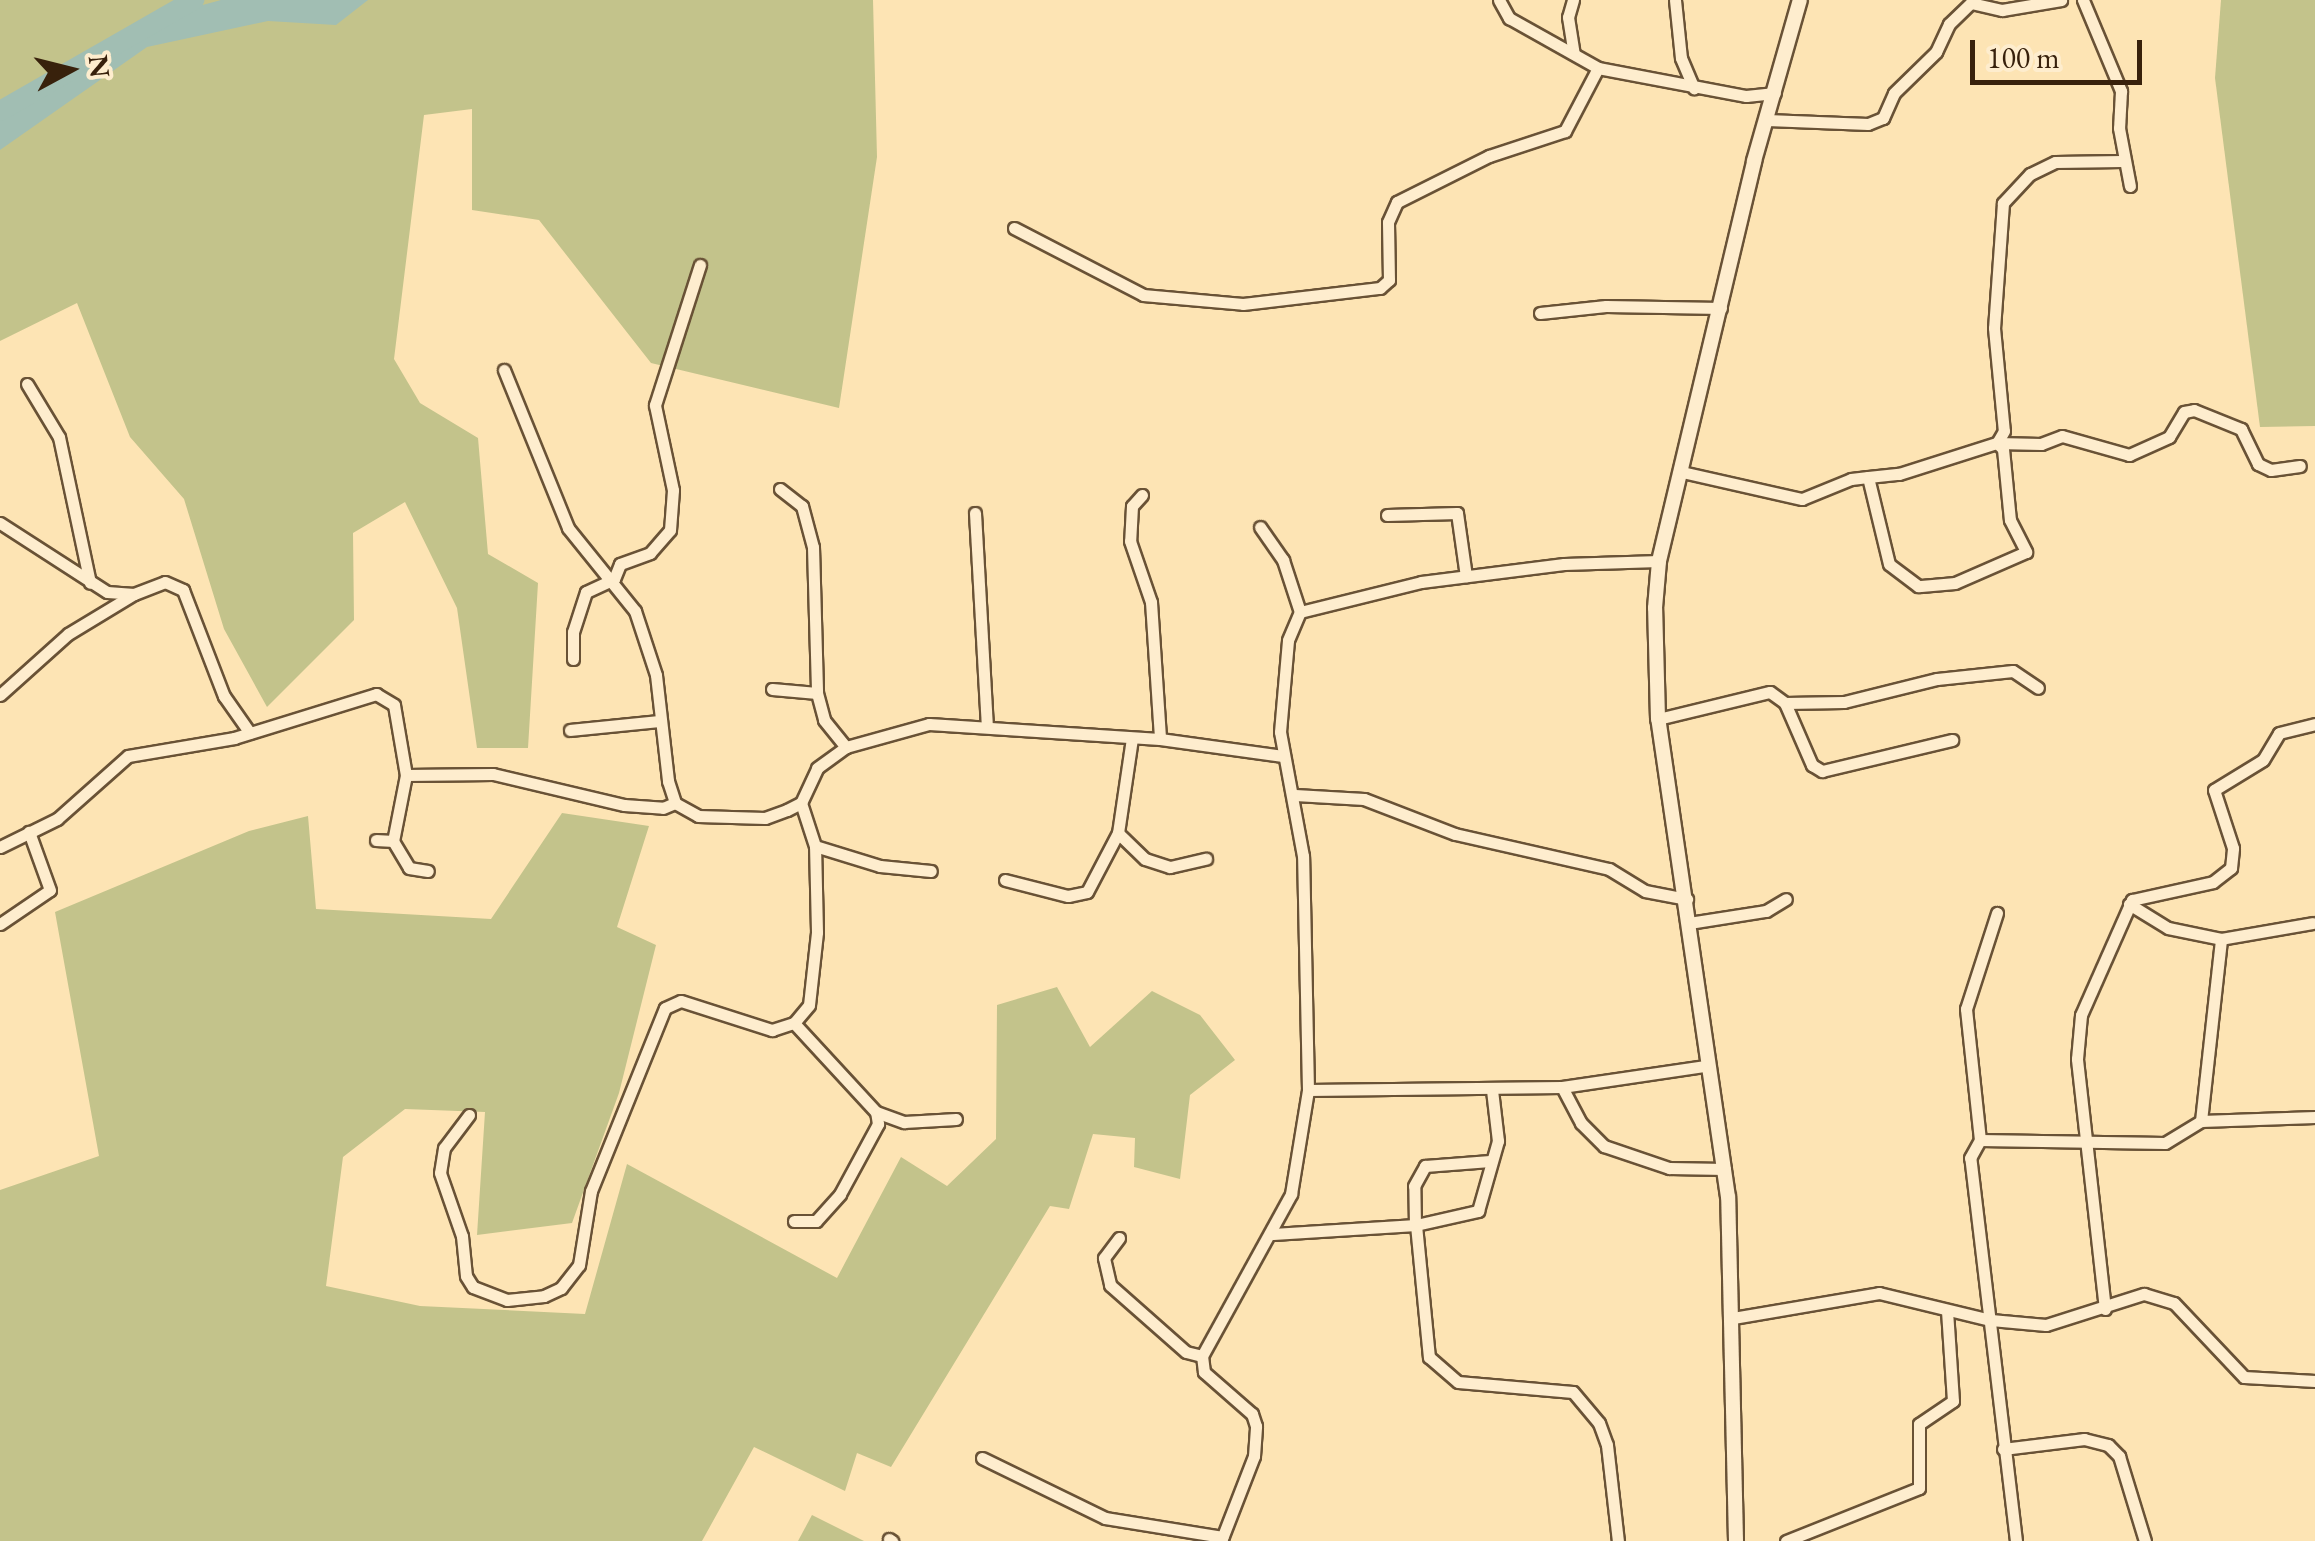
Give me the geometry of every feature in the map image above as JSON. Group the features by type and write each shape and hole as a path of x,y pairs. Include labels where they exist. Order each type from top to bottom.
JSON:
{"street":[{"path":"1499,0 1509,18 1598,68 1694,88 1776,93"},
{"path":"1573,0 1568,17 1574,54"},
{"path":"1676,0 1681,58 1694,88"},
{"path":"1736,1541 1733,1318 1725,1168 1706,1066 1687,899 1654,673 1660,561 1720,308 1800,0"},
{"path":"1767,120 1868,124 1883,118 1894,93 1936,52 1949,24 1971,3 2002,10 2061,0"},
{"path":"2083,0 2121,91 2122,161 2130,186"},
{"path":"1014,228 1143,295 1243,304 1380,288 1389,280 1388,222 1397,202 1489,156 1565,131 1598,68"},
{"path":"1997,443 2004,431 1994,328 2003,203 2030,174 2055,162 2122,161"},
{"path":"573,659 573,632 586,592 614,579 620,564 650,554 670,530 673,490 654,405 700,264"},
{"path":"1540,314 1606,306 1720,308"},
{"path":"504,370 568,528 614,579 635,611 656,676 661,759 675,803 698,816 734,820 765,818 801,803"},
{"path":"27,384 59,437 90,583"},
{"path":"1682,472 1802,499 1997,443 2042,444 2062,436 2129,455 2169,437 2184,412 2194,410 2241,428 2258,464 2271,470 2300,466"},
{"path":"1868,477 1889,564 1918,586 1955,583 2026,552 2010,520 2004,450 1997,443"},
{"path":"780,488 802,506 813,547 818,693 824,720 846,746"},
{"path":"1142,496 1132,506 1130,542 1151,602 1160,739"},
{"path":"1387,515 1457,513 1466,576"},
{"path":"975,514 987,726"},
{"path":"0,523 90,583 134,594"},
{"path":"982,1458 1105,1518 1222,1539 1254,1456 1256,1426 1252,1414 1204,1372 1202,1356 1273,1234 1291,1194 1308,1090 1303,856 1295,794 1283,756 1280,694 1300,612 1272,537 1260,527"},
{"path":"1300,612 1466,576 1660,561"},
{"path":"0,695 68,634 134,594 165,582 184,590 224,696 250,732"},
{"path":"1785,703 1844,702 1938,679 2013,672 2038,688"},
{"path":"772,689 818,693"},
{"path":"1658,719 1770,692 1785,703 1812,765 1822,771 1952,740"},
{"path":"0,847 58,820 128,756 250,732 376,694 394,705 406,774 393,841 409,868 428,870"},
{"path":"570,730 659,721"},
{"path":"469,1115 444,1148 440,1173 462,1236 466,1276 473,1287 507,1300 544,1296 561,1288 579,1265 591,1191 665,1008 681,1001 758,1030 794,1023 809,1005 814,971 815,846 801,803 817,768 846,746 929,724 1160,739 1283,756"},
{"path":"2129,904 2213,882 2231,868 2233,848 2214,790 2263,760 2279,732 2315,724"},
{"path":"1006,880 1068,896 1087,892 1118,833 1132,738"},
{"path":"406,774 493,774 624,805 662,808 675,803"},
{"path":"1295,794 1364,798 1455,834 1609,869 1644,891 1687,899"},
{"path":"0,924 50,890 29,832"},
{"path":"1118,833 1145,860 1170,867 1206,859"},
{"path":"376,840 393,841"},
{"path":"815,846 880,866 931,871"},
{"path":"1689,923 1766,911 1786,899"},
{"path":"2129,904 2168,928 2221,939 2313,923"},
{"path":"2105,1309 2077,1058 2081,1015 2129,904"},
{"path":"1997,914 1966,1010 1980,1140 1970,1158 2016,1541"},
{"path":"2202,1121 2221,939"},
{"path":"794,1023 876,1112 904,1122 956,1118"},
{"path":"1308,1090 1562,1087 1706,1066"},
{"path":"1562,1087 1581,1123 1604,1146 1668,1168 1725,1168"},
{"path":"1273,1234 1416,1225 1478,1211 1498,1141 1492,1090"},
{"path":"794,1220 816,1221 840,1194 872,1144 876,1112"},
{"path":"1980,1140 2086,1138 2164,1142 2202,1121 2315,1117"},
{"path":"1490,1161 1425,1166 1414,1186 1429,1357 1458,1382 1573,1392 1598,1423 1607,1446 1618,1541"},
{"path":"1119,1238 1104,1258 1110,1285 1186,1352 1202,1356"},
{"path":"1733,1318 1868,1294 1991,1320 2046,1325 2105,1309 2124,1298 2158,1297 2208,1333 2244,1377 2315,1382"},
{"path":"1786,1541 1919,1488 1919,1424 1953,1401 1947,1310"},
{"path":"2003,1449 2084,1439 2108,1445 2118,1456 2145,1541"}],"green space":[{"path":"0,0 873,0 877,157 839,408 651,363 539,220 472,210 472,109 424,115 394,359 420,403 478,438 488,554 538,583 528,748 477,748 457,608 405,502 353,533 354,620 267,707 224,629 184,499 130,437 77,303 0,341"},
{"path":"2221,0 2315,0 2315,426 2260,427 2215,78"},
{"path":"562,813 649,826 617,927 656,945 619,1093 572,1223 477,1235 485,1112 405,1109 343,1157 326,1286 420,1306 585,1314 627,1164 837,1278 901,1157 947,1186 996,1139 997,1005 1057,987 1090,1047 1152,991 1200,1015 1235,1060 1190,1095 1180,1179 1134,1167 1135,1138 1093,1134 1069,1209 1050,1206 891,1467 857,1453 845,1491 754,1447 702,1541 0,1541 0,1190 99,1156 55,912 249,831 308,816 316,909 491,919"},
{"path":"812,1515 864,1541 798,1541"}],"shaded area":[{"path":"221,0 368,0 336,25 268,21 147,47 0,150 0,113 98,59 151,19"}],"waterway":[{"path":"0,111 194,0"}]}
